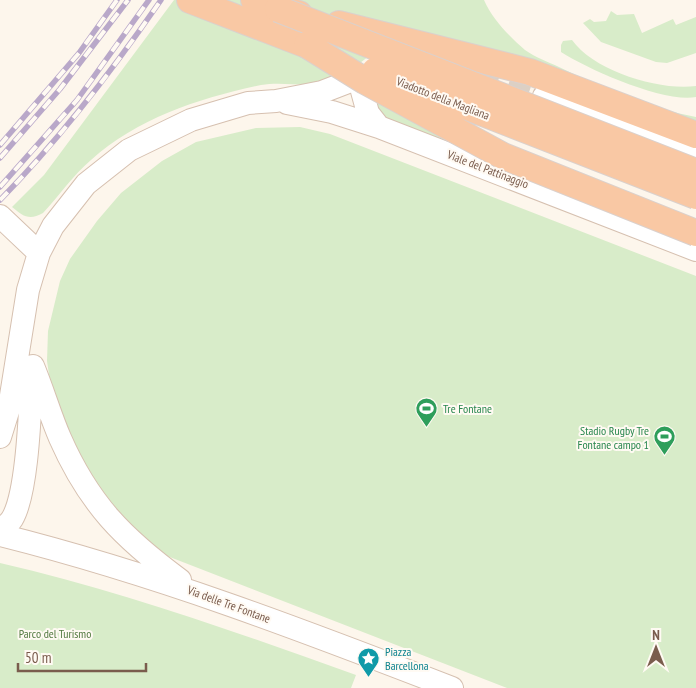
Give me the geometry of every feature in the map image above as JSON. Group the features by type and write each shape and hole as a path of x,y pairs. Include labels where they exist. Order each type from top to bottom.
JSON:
{"highway":[{"name":"Viadotto della Magliana","path":"190,0 696,196"},
{"name":"Viadotto della Magliana","path":"254,0 696,172"},
{"path":"278,9 530,72 696,135"},
{"path":"307,45 365,82 512,160 696,233"}],"main road":[{"name":"Viale del Pattinaggio","path":"39,254 53,226 80,191 102,170 129,150 171,128 202,116 248,103 276,101 355,87 368,113 379,127"},
{"path":"544,96 696,155"},
{"name":"Viale del Pattinaggio","path":"276,101 332,112 379,127 696,250"},
{"path":"0,216 39,254 28,290 24,324 23,367 26,451 20,495 11,521 0,529"},
{"path":"0,400 23,367"},
{"path":"0,437 23,367"},
{"path":"23,367 61,440 101,509 132,543 195,591"},
{"name":"Via delle Tre Fontane","path":"0,535 93,560 195,591 452,688"}],"green space":[{"path":"174,0 484,0 502,27 529,53 626,96 696,117 696,128 575,80 373,53 347,73 329,82 321,84 261,85 193,103 149,121 109,145 84,166 43,213 30,217 12,207 44,175"},
{"path":"611,11 617,15 634,14 642,33 673,19 676,25 696,17 696,53 667,63 656,62 601,42 583,23 590,19 594,22 606,21"},
{"path":"572,40 595,61 611,69 646,82 681,87 696,86 696,97 682,98 665,95 627,84 608,76 561,52 563,41"},
{"path":"370,96 493,162 381,117"},
{"path":"300,127 330,134 696,276 696,688 507,688 162,554 135,532 90,481 52,395 47,361 48,331 60,281 70,259 97,221 121,193 162,161 196,142 256,128"},
{"name":"Parco del Turismo","path":"0,563 90,586 224,628 356,675 351,688 0,688"}],"tunnel":[{"path":"446,63 544,96"}],"railway":[{"path":"0,145 79,53 117,0"},
{"path":"0,158 60,89 128,0"},
{"path":"0,187 77,100 149,0"},
{"path":"0,200 44,153 85,104 161,0"}],"place":[{"name":"Tre Fontane","path":"427,427"},
{"name":"Stadio Rugby Tre Fontane campo 1","path":"665,456"},
{"name":"Piazza Barcellona","path":"369,677"}]}
